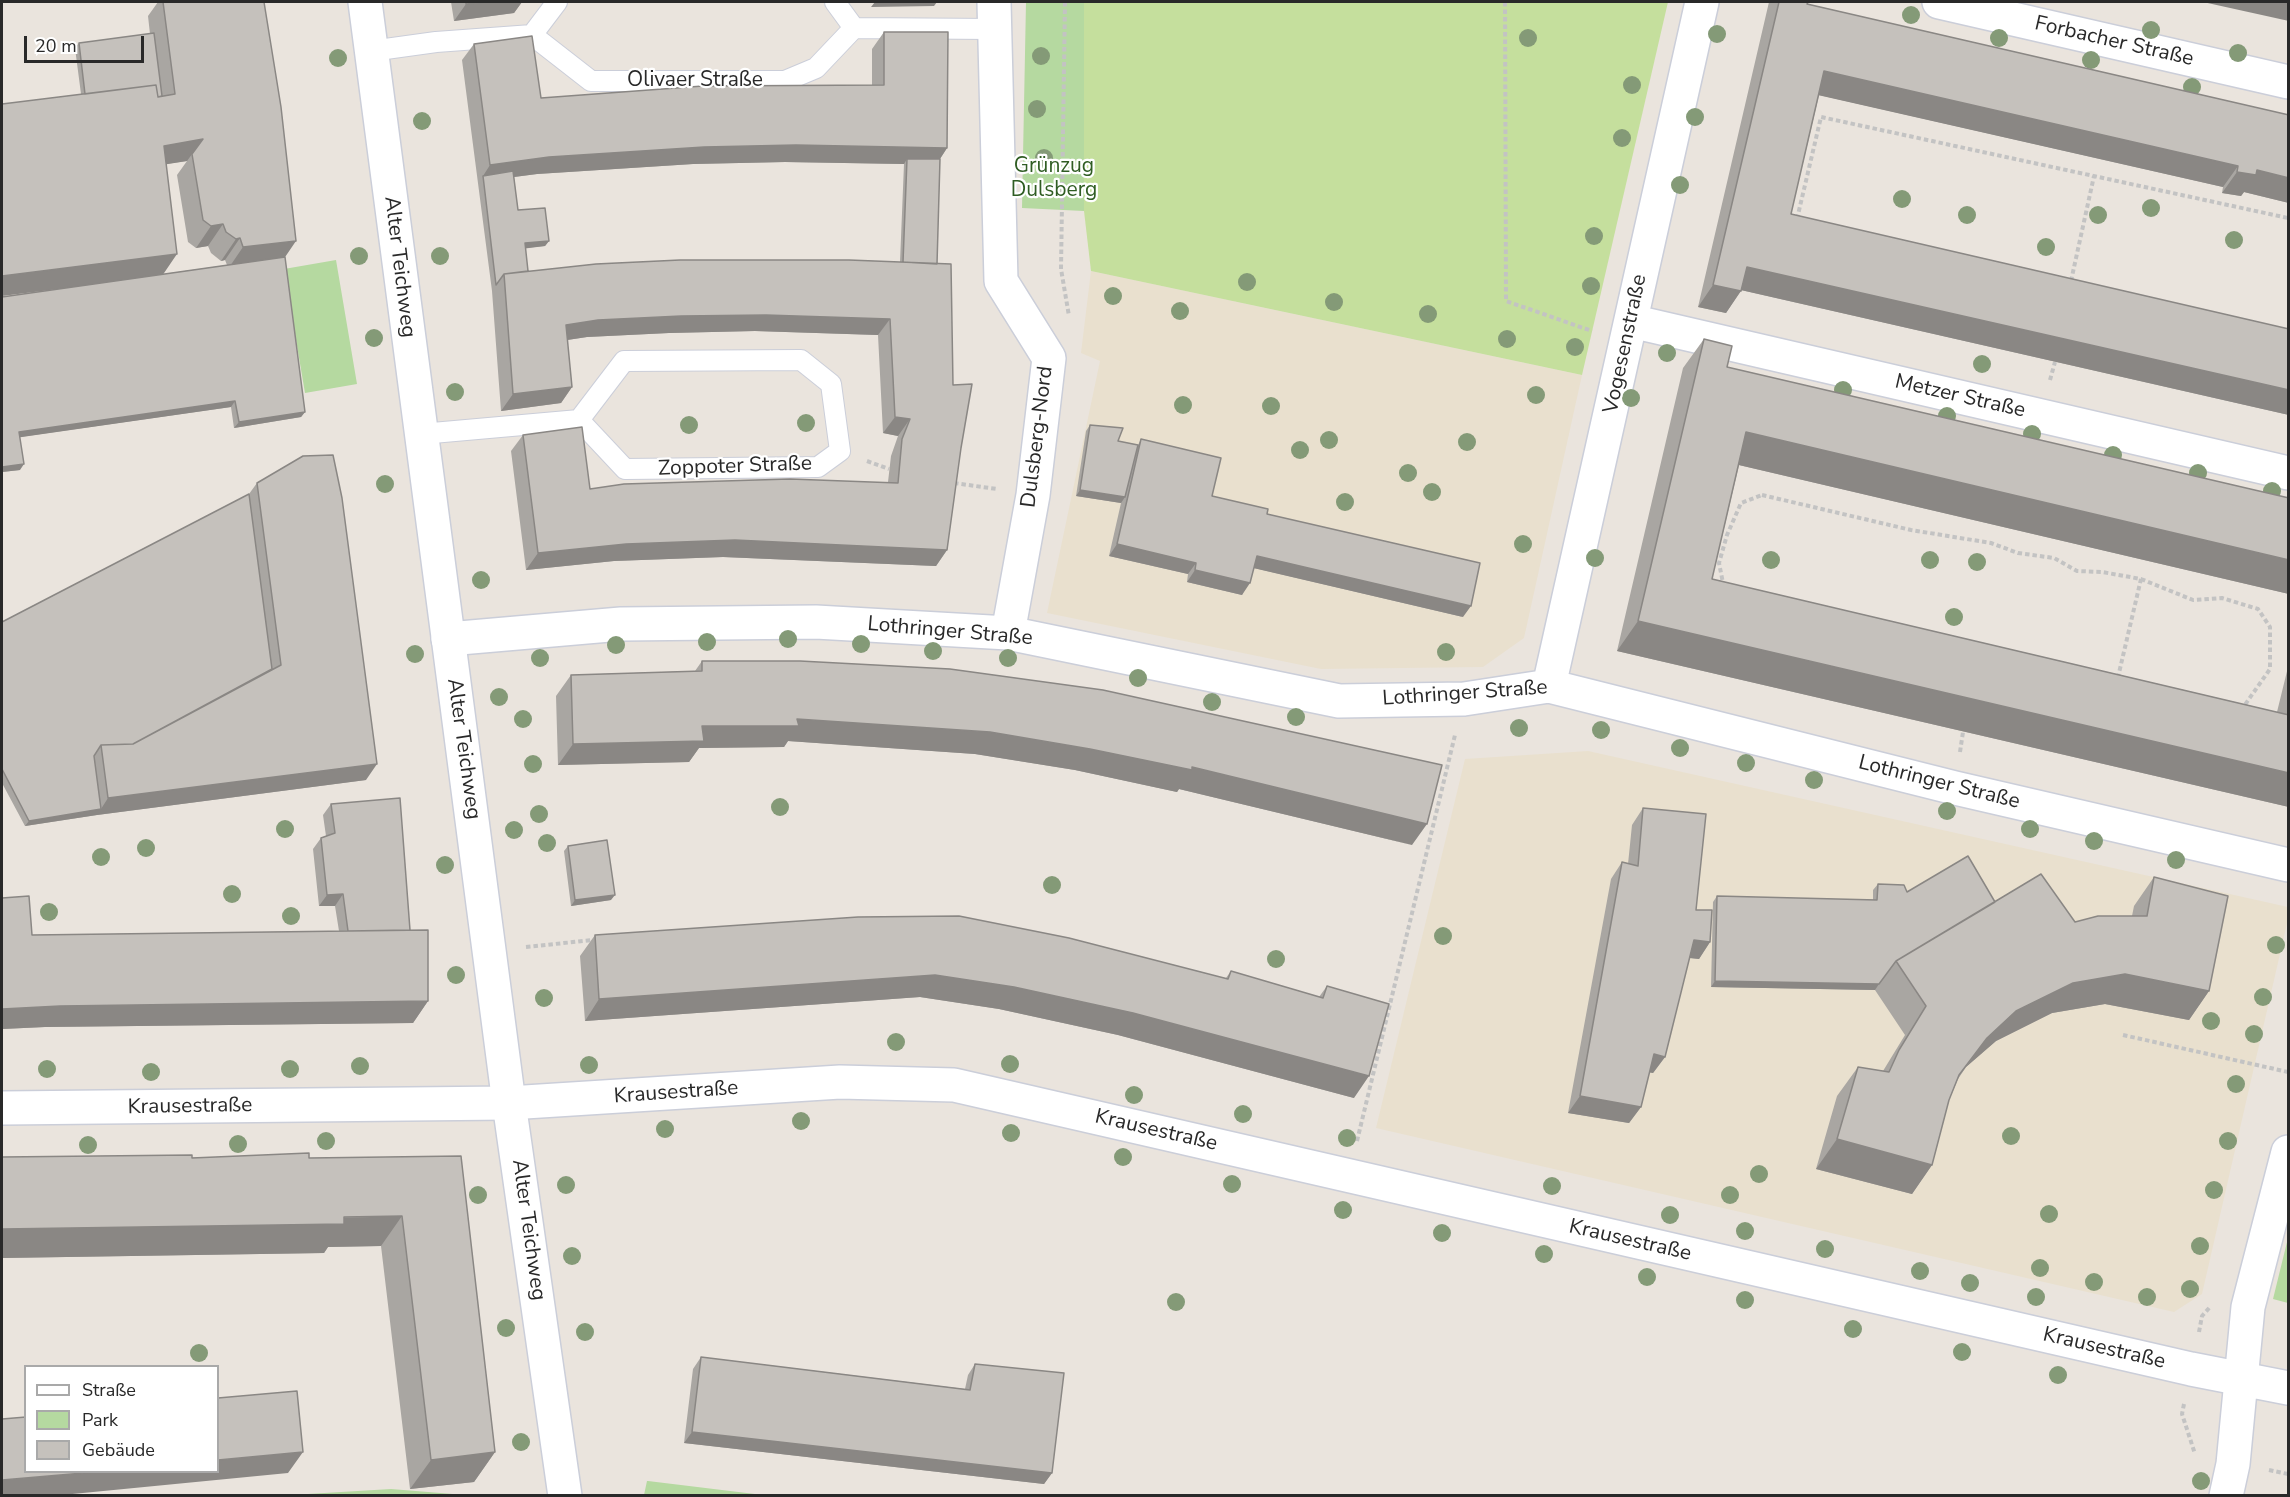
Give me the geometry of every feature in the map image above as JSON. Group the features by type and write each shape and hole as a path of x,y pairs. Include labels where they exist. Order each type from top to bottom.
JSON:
{"street":[{"name":"Alter Teichweg","path":"365,2 509,1103 565,1496"},
{"name":"Vogesenstraße","path":"1549,686 1702,2"},
{"name":"Forbacher Straße","path":"1939,2 2289,82"},
{"name":"Dulsberg-Nord","path":"994,16 1001,281 1049,358 1033,495 1008,633"},
{"name":"Metzer Straße","path":"1629,332 2289,473"},
{"name":"Lothringer Straße","path":"448,639 644,623 816,622 1008,633 1339,701 1464,699 1549,686 1955,788 2289,865"},
{"name":"Krausestraße","path":"2,1108 509,1103 840,1082 954,1085 2289,1388"},
{"path":"2226,1496 2233,1464 2244,1378 2248,1307 2289,1152"}],"lane":[{"path":"371,51 436,42 532,35 557,2"},
{"path":"836,2 854,28 994,16"},
{"name":"Olivaer Straße","path":"532,35 591,81 785,81 816,68 854,28"},
{"name":"Zoppoter Straße","path":"801,360 831,384 840,451 818,467 625,469 579,420 624,361 801,360"},
{"path":"421,434 579,420"}],"path":[{"path":"1061,268 1065,2"},
{"path":"1505,2 1506,301 1629,332"},
{"path":"1796,224 1821,117 2289,219"},
{"path":"2070,287 2094,176"},
{"path":"946,483 1033,495"},
{"path":"2125,690 2115,690 2073,672 2028,673 2006,662 1798,611 1753,608 1724,588 1719,563 1740,503 1762,495 1911,530 1991,543 2018,553 2054,558 2077,570 2141,579 2193,600 2222,598 2258,609 2270,627 2270,669 2241,710"},
{"path":"2115,690 2141,579"},
{"path":"1978,666 1983,651"},
{"path":"1348,1176 1464,699"},
{"path":"489,951 595,940"},
{"path":"2123,1035 2289,1072"}],"shaded area":[{"path":"1091,271 1582,375 1524,638 1483,667 1321,669 1047,613 1100,361 1081,353"},
{"path":"1588,751 2288,907 2288,919 2202,1294 2174,1312 1376,1128 1465,759"}],"green space":[{"name":"Grünzug Dulsberg","path":"1026,2 1084,2 1084,211 1022,208"},
{"path":"1084,2 1668,2 1582,375 1091,271 1084,211"},
{"path":"336,260 357,384 305,393 284,269"},
{"path":"2288,1238 2288,1303 2273,1299"},
{"path":"648,1481 763,1495 644,1495"},
{"path":"391,1489 465,1495 291,1495"}],"building":[{"path":"163,2 264,2 281,107 296,241 243,247 240,238 236,239 226,232 223,224 211,226 203,220 192,154 203,139 164,146 177,254 2,276 2,104 156,85 158,97 175,94"},
{"path":"1779,2 1808,2 1807,4 2289,115 2289,178 2257,170 2256,175 2237,172 2238,166 1824,71 1791,214 2289,329 2289,390 1747,267 1741,291 1713,285"},
{"path":"884,32 948,32 947,148 796,145 704,147 549,157 490,165 474,44 532,36 541,98 703,86 884,85"},
{"path":"154,33 162,96 158,97 156,85 85,94 79,43"},
{"path":"907,159 940,159 937,264 903,262"},
{"path":"513,171 518,210 545,208 549,241 525,243 528,271 504,274 496,285 483,176"},
{"path":"285,257 305,412 239,422 235,401 19,432 24,464 2,467 2,297"},
{"path":"680,260 849,260 951,264 953,385 972,384 947,550 735,540 626,544 538,553 523,435 582,427 590,489 624,484 790,479 898,483 902,439 910,419 895,417 890,319 766,315 681,316 598,320 566,325 572,387 513,394 504,274 596,264"},
{"path":"1704,339 1732,346 1727,367 2289,498 2289,560 1746,432 1712,579 2289,715 2289,773 1638,621"},
{"path":"1090,425 1123,428 1118,441 1138,445 1125,497 1080,490"},
{"path":"1141,439 1221,458 1212,496 1268,509 1267,514 1480,563 1471,606 1257,556 1250,583 1195,570 1196,563 1117,544"},
{"path":"333,455 342,498 377,764 108,798 101,745 133,744 281,665 257,483 303,456"},
{"path":"249,494 272,669 133,744 101,745 94,756 101,809 29,821 2,769 2,622"},
{"path":"702,661 800,661 950,669 1103,690 1442,765 1427,824 1192,767 1192,770 990,732 797,719 799,726 702,726 704,741 573,744 571,675 702,671"},
{"path":"400,798 410,930 348,931 343,894 327,895 321,838 335,833 331,804"},
{"path":"1643,808 1706,814 1696,910 1712,910 1710,942 1694,940 1665,1057 1654,1054 1641,1107 1580,1096 1622,862 1638,866"},
{"path":"607,840 615,895 575,900 568,846"},
{"path":"1968,856 1995,902 1896,961 1879,984 1715,981 1717,896 1877,900 1878,884 1904,885 1907,892"},
{"path":"2041,874 2075,922 2098,916 2147,916 2154,877 2228,896 2209,991 2125,974 2073,983 2016,1011 1987,1038 1959,1075 1949,1100 1932,1165 1837,1139 1858,1067 1889,1072 1899,1050 1926,1006 1896,961"},
{"path":"29,896 32,935 428,930 428,1001 60,1006 2,1009 2,898"},
{"path":"959,916 1069,938 1228,979 1231,971 1323,998 1327,986 1389,1004 1369,1076 1133,1013 1014,987 935,975 599,999 595,935 858,917"},
{"path":"309,1153 309,1158 461,1156 495,1452 431,1460 402,1216 344,1217 344,1224 2,1229 2,1157 192,1155 192,1158"},
{"path":"701,1357 970,1390 975,1364 1064,1373 1052,1473 692,1432"},
{"path":"297,1391 303,1452 219,1460 219,1398"},
{"path":"24,1417 24,1473 83,1473 2,1480 2,1419"}]}
